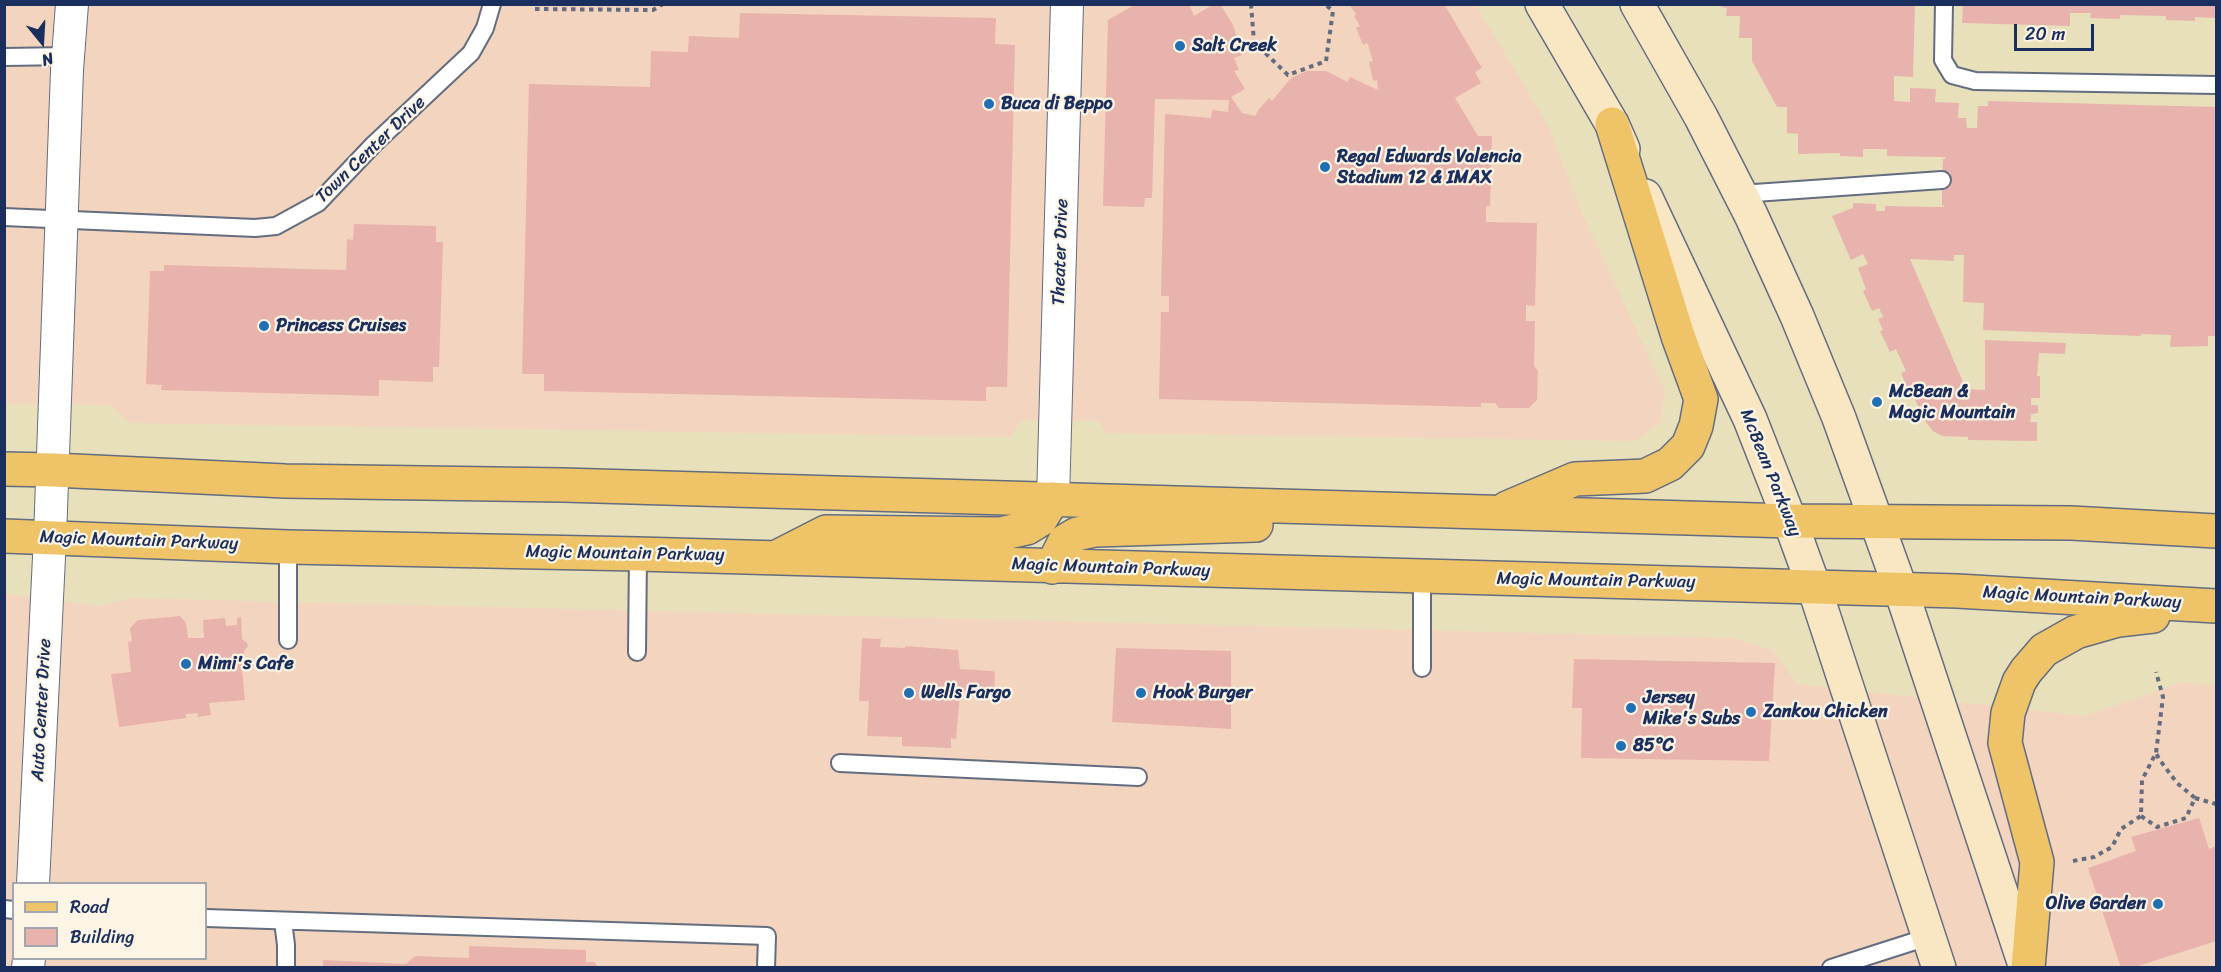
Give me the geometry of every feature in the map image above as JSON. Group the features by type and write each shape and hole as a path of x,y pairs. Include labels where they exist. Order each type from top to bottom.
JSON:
{"main road":[{"name":"McBean Parkway","path":"1542,4 1612,124 1750,419 1814,587 1939,968"},
{"path":"1637,4 1701,117 1740,194 1797,316 1839,418 1901,590 2027,968"},
{"path":"1498,512 1575,479 1645,476 1670,464 1688,446 1696,426 1701,399 1674,325 1612,124"},
{"path":"4,469 285,481 563,485 1790,521 2071,523 2217,531"},
{"path":"775,558 826,532 999,534 1027,528 1040,520 1053,499"},
{"path":"1052,567 1065,541 1086,532 1282,524 1364,508"},
{"name":"Magic Mountain Parkway","path":"4,536 288,547 638,554 1957,591 2217,607"},
{"path":"2027,968 2037,862 2005,743 2008,712 2019,682 2026,670 2044,650 2076,632 2118,620 2217,607"}],"street":[{"path":"51,537 72,4"},
{"name":"Theater Drive","path":"1053,499 1067,4"},
{"name":"Auto Center Drive","path":"33,882 51,537"}],"lane":[{"name":"Town Center Drive","path":"4,217 255,228 276,226 300,215 318,203 374,144 471,53 485,28 492,4"},
{"path":"1944,4 1943,60 1952,75 1975,81 2217,85"},
{"path":"4,57 69,56"},
{"path":"1740,194 1942,180"},
{"path":"288,547 288,640"},
{"path":"637,652 638,554"},
{"path":"1422,576 1422,668"},
{"path":"840,763 1138,777"},
{"path":"207,918 767,936 766,968"},
{"path":"283,921 286,945 285,968"},
{"path":"1831,968 1868,962 1928,937"}],"path":[{"path":"535,9 653,9 663,4"},
{"path":"1251,4 1254,42 1288,75 1326,61 1333,11 1325,4"},
{"path":"2141,816 2142,780 2156,753 2163,697 2156,672"},
{"path":"2156,753 2177,783 2195,798 2217,804"},
{"path":"2141,816 2157,826 2186,818 2195,798"},
{"path":"2073,861 2094,857 2112,847 2121,829 2141,816"}],"shaded area":[{"path":"5,4 1476,5 1548,125 1581,211 1665,391 1660,423 1635,441 1105,433 1099,421 1021,420 1011,437 131,423 110,405 5,404"},
{"path":"5,594 101,606 130,598 1731,638 1773,650 1797,684 2084,716 2183,682 2216,685 2216,967 5,968"}],"building":[{"path":"1136,4 1189,4 1194,16 1214,4 1220,4 1233,25 1242,55 1234,58 1239,70 1234,71 1245,89 1231,97 1242,113 1255,116 1269,98 1272,101 1291,78 1307,71 1326,71 1348,82 1350,77 1378,90 1377,80 1373,81 1369,62 1373,61 1368,45 1367,43 1363,45 1356,28 1360,26 1354,16 1356,14 1349,4 1444,4 1482,68 1475,72 1481,83 1455,98 1478,136 1492,136 1490,206 1486,206 1486,222 1537,223 1535,306 1526,305 1526,321 1535,321 1534,366 1538,371 1537,400 1529,408 1499,408 1495,403 1481,403 1481,407 1159,399 1161,312 1169,312 1169,296 1161,296 1165,114 1211,118 1212,110 1228,112 1229,100 1155,99 1152,198 1145,198 1144,207 1103,206 1108,20"},
{"path":"1721,4 1915,4 1913,77 1894,76 1894,101 1910,102 1910,88 1936,89 1935,102 1959,103 1958,118 1966,118 1967,128 1977,128 1978,106 1988,106 1988,101 2216,107 2216,336 2208,336 2208,346 2170,347 2171,335 1983,330 1984,303 1963,302 1964,255 1954,255 1954,261 1910,259 1966,389 1985,390 1985,340 2066,343 2065,354 2039,353 2037,376 2040,376 2040,398 2031,398 2031,405 2038,405 2038,413 2031,414 2030,422 2037,422 2037,441 1968,440 1968,437 1942,436 1933,431 1925,421 1910,389 1908,390 1901,373 1906,371 1896,349 1890,352 1880,331 1883,330 1878,319 1883,317 1879,308 1872,311 1863,291 1866,289 1858,268 1868,264 1863,254 1851,260 1832,216 1853,208 1853,203 1876,204 1876,211 1885,211 1885,206 1944,207 1942,206 1942,180 1945,157 1887,156 1887,149 1863,149 1863,157 1840,156 1840,153 1798,154 1798,134 1787,133 1787,107 1777,107 1752,61 1752,38 1739,38 1740,16 1726,16 1727,8 1721,7"},
{"path":"1963,4 2216,4 2216,18 2195,17 2195,21 2166,20 2166,16 2120,15 2120,19 2090,18 2091,13 2070,13 2070,26 1962,23"},
{"path":"740,13 996,18 995,44 1015,45 1007,387 986,387 986,401 544,391 544,374 522,374 529,84 650,87 651,51 688,52 689,36 739,38"},
{"name":"Princess Cruises","path":"354,224 436,226 436,242 443,242 439,367 433,367 433,382 379,380 379,396 161,390 162,385 146,384 150,271 164,271 164,265 346,270 347,239 353,240"},
{"name":"Mimi's Cafe","path":"180,616 186,623 188,638 204,638 203,620 225,618 226,626 237,625 237,618 241,617 242,639 248,646 244,651 244,656 241,657 245,700 209,703 211,715 198,717 198,713 186,714 186,718 119,727 111,674 131,672 128,642 132,641 130,628 138,620"},
{"name":"Wells Fargo","path":"862,638 881,639 880,647 905,648 905,646 958,650 960,669 995,672 994,691 992,694 960,693 956,739 951,738 951,748 902,746 902,737 867,736 869,701 859,701"},
{"path":"1116,648 1231,651 1231,729 1112,722"},
{"path":"1574,659 1775,663 1769,761 1581,758 1582,708 1572,708"},
{"name":"Olive Garden","path":"2199,818 2209,849 2216,846 2216,941 2132,968 2121,968 2088,868 2136,851 2131,837"},
{"path":"469,946 586,950 586,962 594,962 599,968 323,968 323,960 406,964 415,956 469,958"}],"place":[{"name":"Salt Creek","path":"1180,46"},
{"name":"Buca di Beppo","path":"989,104"},
{"name":"Regal Edwards Valencia Stadium 12 & IMAX","path":"1325,167"},
{"name":"Princess Cruises","path":"264,326"},
{"name":"McBean & Magic Mountain","path":"1877,402"},
{"name":"Mimi's Cafe","path":"186,664"},
{"name":"Wells Fargo","path":"909,693"},
{"name":"Hook Burger","path":"1141,693"},
{"name":"Jersey Mike's Subs","path":"1631,708"},
{"name":"Zankou Chicken","path":"1751,712"},
{"name":"85°C","path":"1621,746"},
{"name":"Olive Garden","path":"2158,904"}]}
